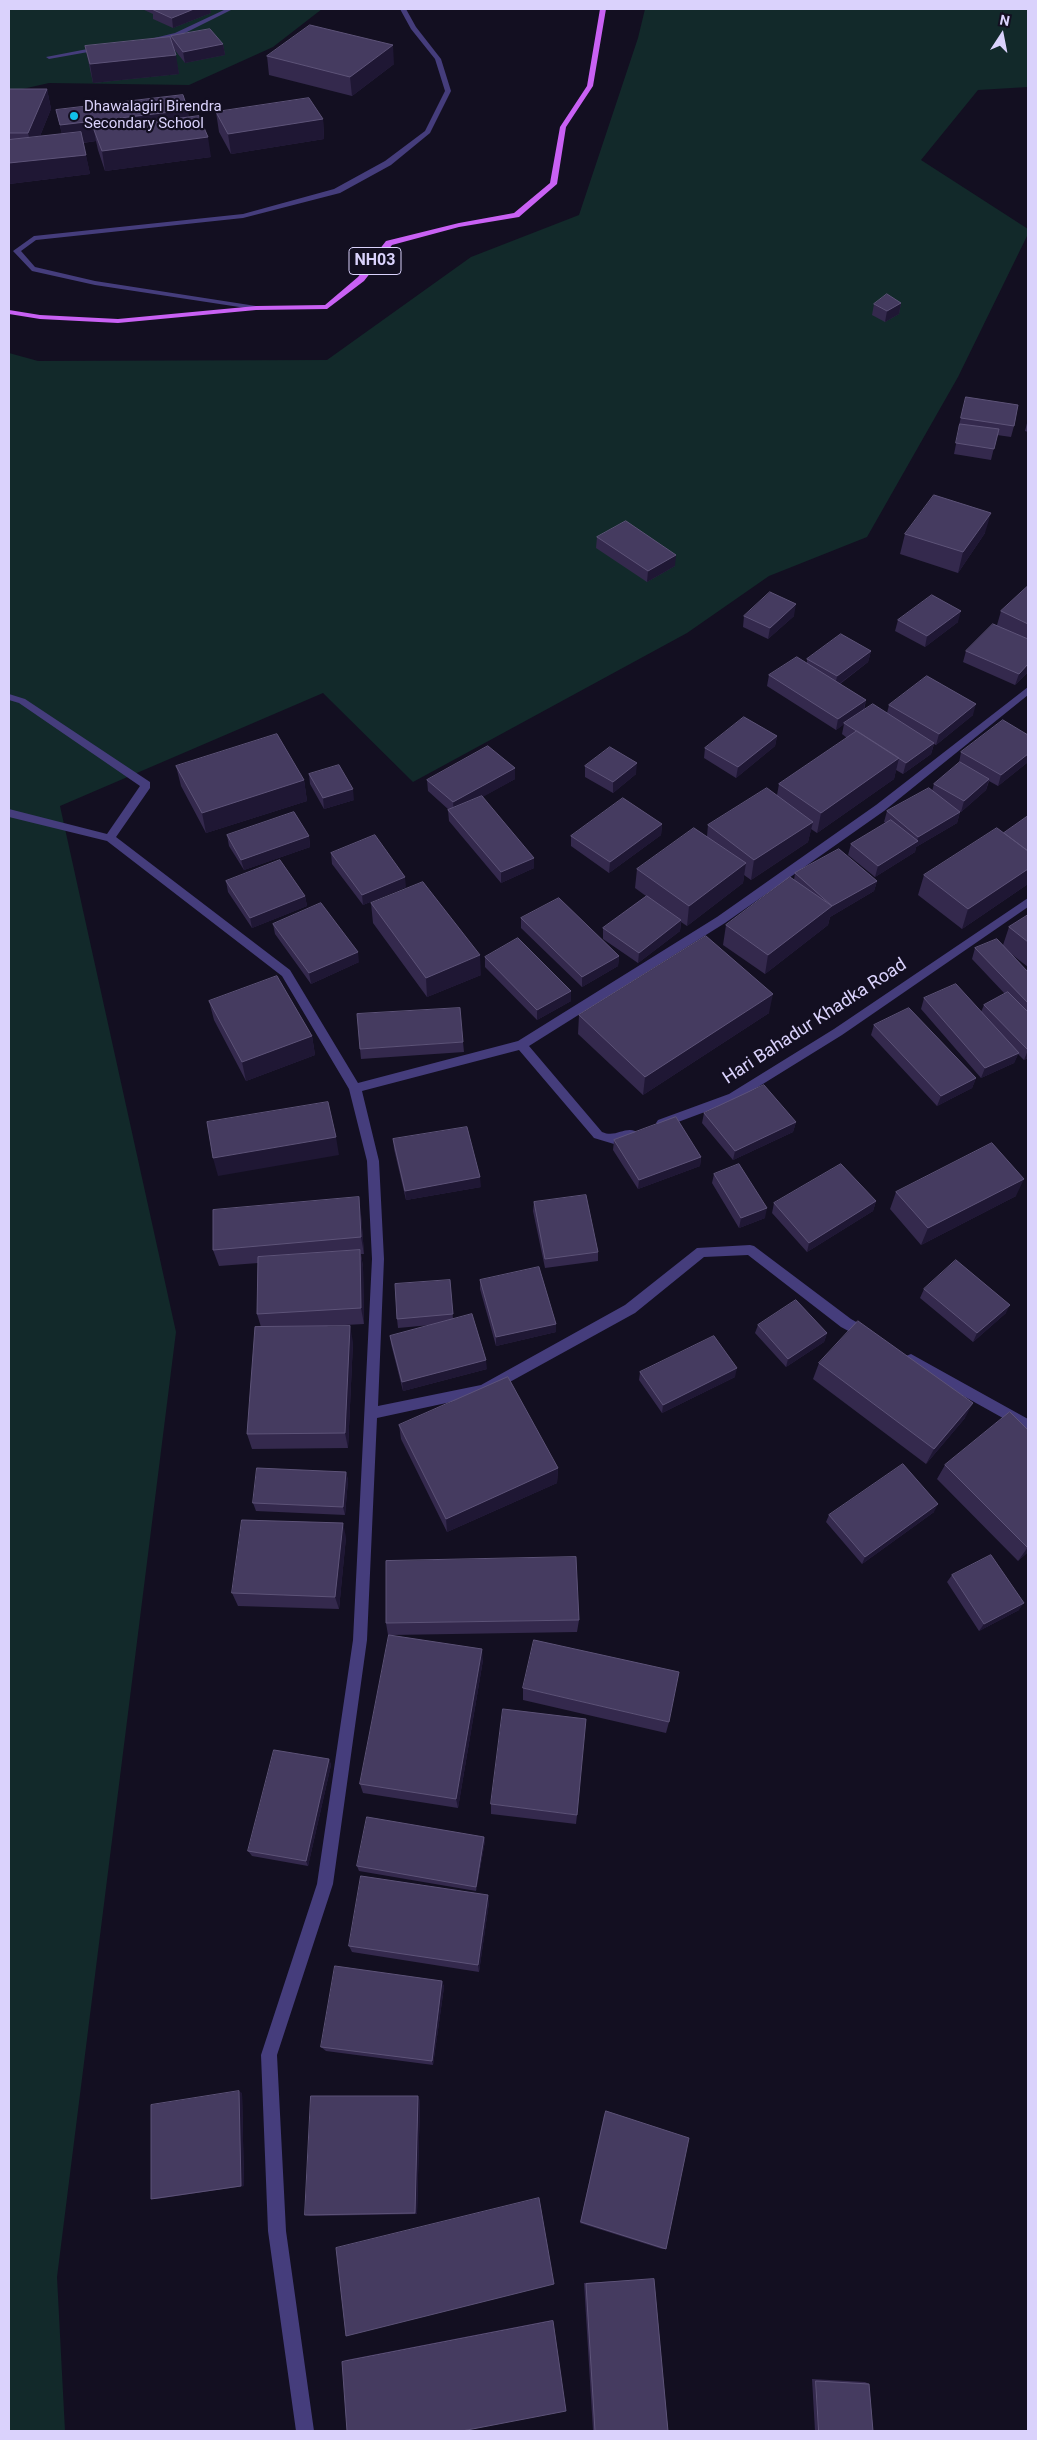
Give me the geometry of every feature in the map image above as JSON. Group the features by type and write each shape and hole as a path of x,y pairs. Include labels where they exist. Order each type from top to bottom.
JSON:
{"main road":[{"name":"NH03","path":"9,312 40,317 118,321 256,308 327,307 362,279 389,243 460,225 516,215 553,184 563,127 590,86 603,9"}],"street":[{"path":"134,43 177,35 230,9"},
{"path":"256,308 94,283 32,268 17,251 34,238 243,216 337,191 388,163 428,132 448,91 438,59 413,28 403,9"},
{"path":"49,57 106,48"},
{"path":"355,1088 522,1045 720,920 880,808 1028,690"},
{"path":"9,697 22,701 146,785 110,838"},
{"path":"9,813 110,838 286,973 355,1088 373,1170 378,1259 360,1640 325,1884 269,2055 277,2231 305,2431"},
{"name":"Hari Bahadur Khadka Road","path":"522,1045 598,1135 606,1140 616,1140 733,1097 838,1032 1028,902"},
{"path":"372,1413 483,1390 630,1309 701,1252 750,1250 846,1323 880,1342"},
{"path":"896,1352 1028,1426"}],"green space":[{"path":"9,9 322,9 273,47 189,85 49,83 9,92"},
{"path":"645,9 1028,9 1028,87 978,90 921,160 1028,229 1028,234 958,377 867,537 769,576 687,633 413,782 323,693 60,806 176,1332 57,2277 65,2431 9,2431 9,353 38,361 327,360 471,257 579,215 638,38"}],"building":[{"path":"152,9 194,9 172,18"},
{"path":"310,25 393,45 350,77 267,56"},
{"path":"210,29 223,44 183,52 171,36"},
{"path":"170,37 176,55 90,64 85,46"},
{"path":"9,89 47,89 28,133 9,133"},
{"path":"183,95 188,110 60,125 56,110"},
{"path":"309,98 323,119 228,134 216,112"},
{"path":"199,116 208,137 102,151 94,130"},
{"path":"81,132 86,155 9,163 9,140"},
{"path":"887,294 901,303 887,311 874,304"},
{"path":"966,397 1018,405 1014,426 961,418"},
{"path":"960,424 999,429 994,449 956,443"},
{"path":"934,495 991,513 963,552 905,534"},
{"path":"626,521 676,555 648,571 597,537"},
{"path":"1028,586 1028,624 1001,611"},
{"path":"770,592 796,604 770,628 744,616"},
{"path":"932,595 961,611 927,636 898,620"},
{"path":"993,624 1028,639 1028,664 1019,674 966,651"},
{"path":"841,634 871,651 837,676 807,659"},
{"path":"797,657 866,700 838,719 769,675"},
{"path":"927,676 976,704 939,734 889,705"},
{"path":"873,704 934,743 906,763 844,723"},
{"path":"744,717 777,736 738,767 705,748"},
{"path":"1003,720 1028,735 1028,754 1001,775 961,752"},
{"path":"857,731 899,758 821,813 779,784"},
{"path":"277,734 304,780 202,813 176,766"},
{"path":"488,746 515,768 453,802 427,780"},
{"path":"610,747 637,763 613,782 585,766"},
{"path":"960,762 989,779 964,801 934,784"},
{"path":"339,765 353,789 323,798 309,774"},
{"path":"767,788 813,822 754,860 708,825"},
{"path":"929,788 960,812 918,837 887,811"},
{"path":"482,796 534,858 501,872 448,810"},
{"path":"623,798 662,824 610,862 571,836"},
{"path":"294,812 309,836 241,860 227,835"},
{"path":"1028,816 1028,851 1004,833"},
{"path":"891,820 918,841 878,866 851,844"},
{"path":"694,828 746,863 689,906 637,869"},
{"path":"997,828 1028,851 1028,869 968,909 924,875"},
{"path":"375,835 405,877 362,895 331,853"},
{"path":"839,849 877,881 832,906 795,873"},
{"path":"280,860 305,896 250,918 226,881"},
{"path":"790,877 832,906 768,955 726,925"},
{"path":"423,882 480,955 426,978 371,903"},
{"path":"647,896 681,920 639,953 603,928"},
{"path":"559,898 619,956 582,977 521,918"},
{"path":"321,903 358,952 309,973 273,924"},
{"path":"1028,915 1028,942 1009,927"},
{"path":"706,936 773,994 645,1077 579,1015"},
{"path":"518,938 571,991 537,1010 485,957"},
{"path":"997,939 1028,972 1028,1003 975,948"},
{"path":"277,976 312,1036 242,1062 209,1001"},
{"path":"956,984 1019,1053 985,1068 924,998"},
{"path":"1008,992 1028,1012 1028,1050 984,1005"},
{"path":"460,1008 463,1042 360,1049 357,1014"},
{"path":"909,1008 976,1078 941,1096 874,1025"},
{"path":"764,1085 796,1122 735,1151 704,1113"},
{"path":"328,1102 336,1137 213,1158 207,1122"},
{"path":"676,1117 701,1157 639,1180 614,1140"},
{"path":"467,1127 480,1177 405,1191 393,1139"},
{"path":"992,1143 1024,1179 928,1228 896,1192"},
{"path":"739,1164 767,1208 741,1218 714,1174"},
{"path":"841,1164 876,1201 809,1243 774,1203"},
{"path":"586,1195 598,1252 545,1259 534,1202"},
{"path":"359,1197 361,1237 213,1250 213,1210"},
{"path":"360,1250 361,1308 257,1314 258,1257"},
{"path":"956,1260 1010,1305 977,1333 924,1289"},
{"path":"539,1267 556,1324 496,1337 480,1280"},
{"path":"450,1280 453,1314 397,1319 395,1284"},
{"path":"796,1300 827,1333 788,1359 758,1325"},
{"path":"472,1314 486,1360 402,1382 390,1336"},
{"path":"858,1321 973,1403 934,1449 819,1363"},
{"path":"350,1326 345,1433 247,1434 255,1327"},
{"path":"714,1336 737,1368 663,1405 640,1372"},
{"path":"508,1377 558,1468 446,1519 399,1425"},
{"path":"1010,1412 1028,1430 1028,1548 945,1465"},
{"path":"903,1464 938,1504 865,1557 829,1515"},
{"path":"257,1468 346,1472 343,1507 253,1503"},
{"path":"242,1520 343,1523 335,1597 232,1593"},
{"path":"991,1555 1024,1603 984,1624 952,1575"},
{"path":"576,1557 579,1620 386,1623 386,1561"},
{"path":"389,1635 482,1649 456,1799 360,1784"},
{"path":"534,1640 679,1672 669,1722 523,1688"},
{"path":"503,1709 586,1719 577,1815 491,1804"},
{"path":"274,1750 329,1759 306,1861 248,1851"},
{"path":"367,1817 484,1837 476,1887 357,1866"},
{"path":"361,1876 488,1895 478,1965 349,1946"},
{"path":"335,1966 442,1981 432,2061 321,2047"},
{"path":"239,2091 241,2186 151,2199 151,2105"},
{"path":"311,2096 418,2096 415,2213 305,2215"},
{"path":"606,2111 689,2138 666,2249 581,2222"},
{"path":"539,2198 554,2284 346,2336 336,2248"},
{"path":"654,2279 668,2431 595,2431 586,2284"},
{"path":"553,2321 566,2411 462,2431 347,2431 342,2362"},
{"path":"816,2381 869,2384 873,2431 819,2431"}],"place":[{"name":"Dhawalagiri Birendra Secondary School","path":"74,116"}]}
